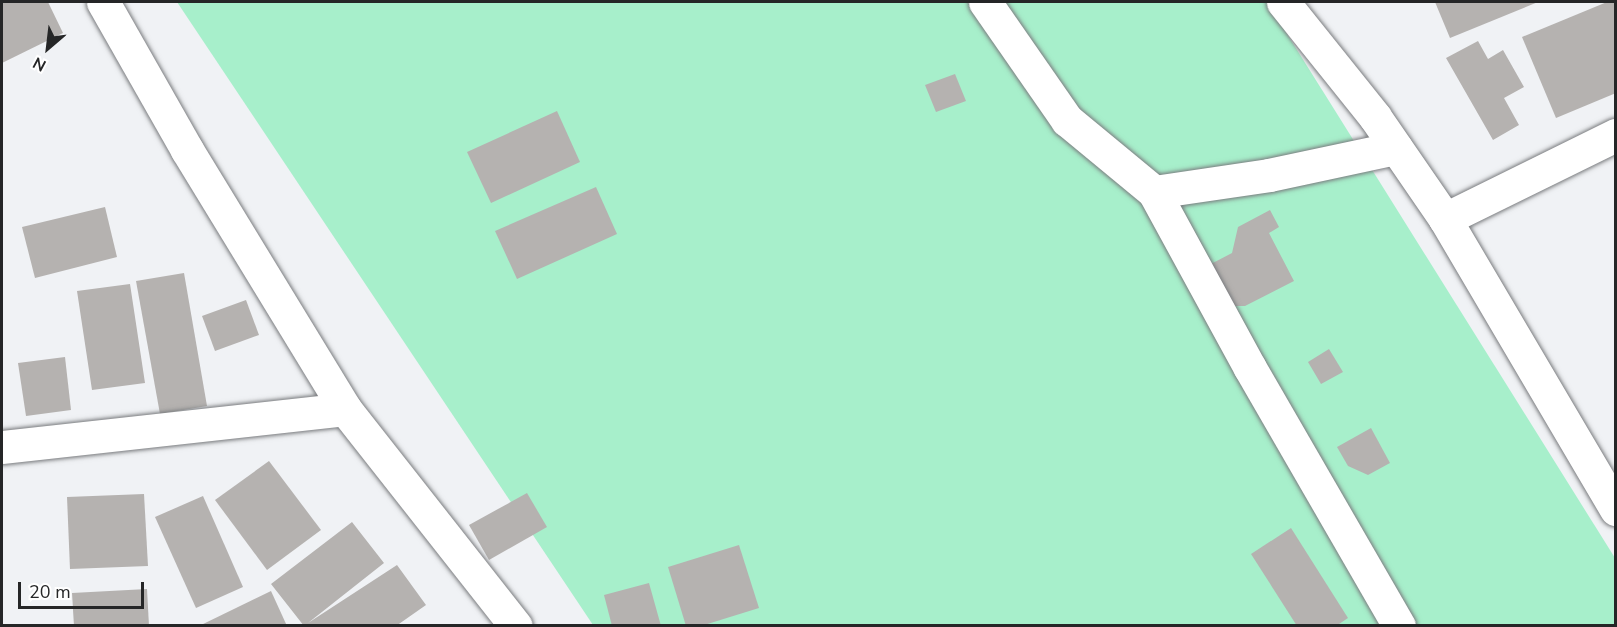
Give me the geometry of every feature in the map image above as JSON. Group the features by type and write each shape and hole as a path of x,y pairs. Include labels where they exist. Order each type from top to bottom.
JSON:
{"street":[{"path":"103,2 187,150 345,409 516,626"},
{"path":"985,2 1067,120 1154,192 1250,368 1399,626"},
{"path":"1283,2 1396,148 1445,219 1616,509"},
{"path":"1445,219 1616,135"},
{"path":"1154,192 1269,175 1396,148"},
{"path":"2,447 345,409"}],"green space":[{"path":"177,2 1267,2 1615,558 1615,625 593,625"}],"building":[{"path":"2,2 48,2 63,33 2,63"},
{"path":"1435,2 1538,2 1450,38"},
{"path":"1607,2 1616,2 1616,93 1556,118 1522,37"},
{"path":"1478,41 1488,59 1503,50 1524,87 1504,98 1519,125 1493,140 1446,58"},
{"path":"955,74 966,101 936,112 925,85"},
{"path":"557,111 580,162 491,203 467,152"},
{"path":"596,187 617,234 517,279 495,231"},
{"path":"105,207 117,257 35,278 22,227"},
{"path":"1270,210 1279,227 1269,233 1294,281 1245,306 1231,306 1209,265 1232,253 1238,227"},
{"path":"184,273 207,406 160,414 136,281"},
{"path":"130,284 145,383 92,390 77,291"},
{"path":"246,300 259,335 215,351 202,316"},
{"path":"1329,349 1343,372 1321,384 1308,362"},
{"path":"65,357 71,410 26,416 18,363"},
{"path":"1371,428 1390,463 1368,475 1348,466 1337,447"},
{"path":"269,461 321,530 267,570 215,500"},
{"path":"527,493 547,527 489,560 469,525"},
{"path":"144,494 148,566 70,569 67,497"},
{"path":"203,496 243,587 196,608 155,517"},
{"path":"352,522 384,563 308,623 397,565 426,605 396,626 304,626 271,584"},
{"path":"1291,528 1348,618 1336,626 1297,626 1251,554"},
{"path":"739,545 759,608 701,626 686,626 668,567"},
{"path":"649,583 661,626 612,626 604,595"},
{"path":"147,589 149,626 74,626 72,593"},
{"path":"271,591 287,626 199,626"}]}
